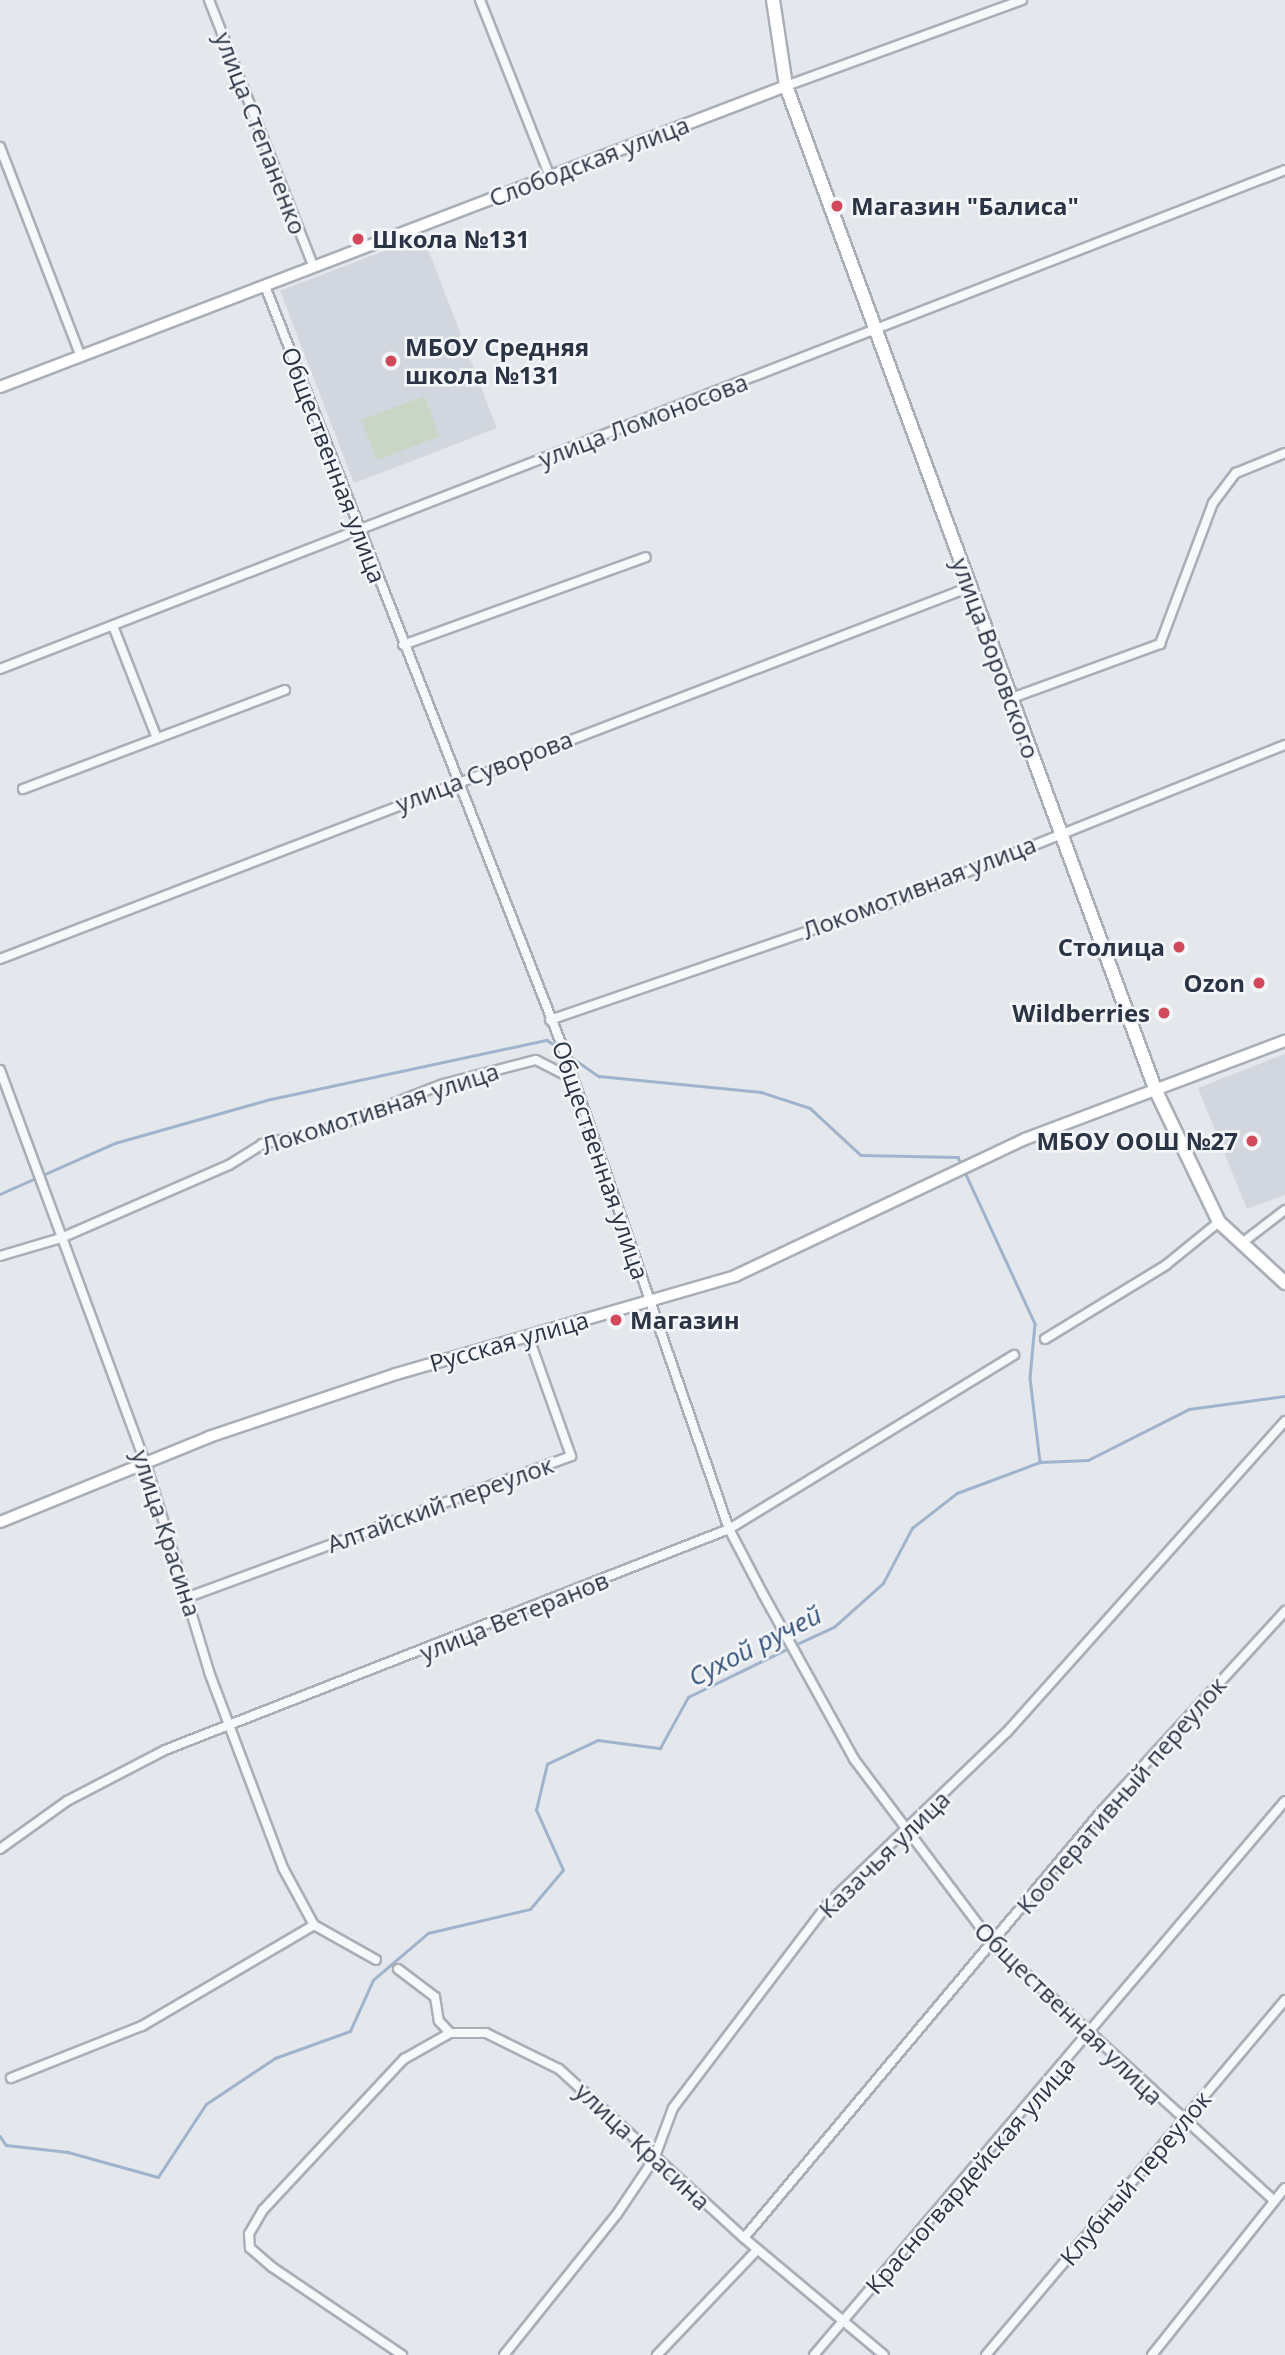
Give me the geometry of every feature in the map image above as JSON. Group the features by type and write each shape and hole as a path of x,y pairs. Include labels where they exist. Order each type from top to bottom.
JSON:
{"main road":[{"name":"улица Воровского","path":"773,0 786,86 970,587 1008,699 1061,832 1156,1091 1219,1222 1285,1283"}],"street":[{"name":"улица Степаненко","path":"209,0 313,266"},
{"path":"480,0 550,177"},
{"name":"Слободская улица","path":"0,387 786,86 1022,0"},
{"path":"0,147 80,357"},
{"name":"улица Ломоносова","path":"0,669 1285,170"},
{"name":"Общественная улица","path":"265,286 455,782 550,1020 729,1529 854,1759 906,1833 993,1944 1092,2034 1182,2122 1274,2201"},
{"path":"1008,699 1160,645 1213,503 1236,473 1285,453"},
{"path":"402,645 646,557"},
{"name":"улица Суворова","path":"0,959 455,782 970,587"},
{"path":"113,626 157,738"},
{"path":"23,789 285,690"},
{"name":"Локомотивная улица","path":"550,1020 883,906 1061,832 1285,745"},
{"name":"Русская улица","path":"0,1521 146,1464 396,1374 528,1335 651,1303 735,1276 962,1166 1285,1041"},
{"name":"Локомотивная улица","path":"0,1256 61,1238 229,1165 262,1144 323,1131 443,1083 536,1060 568,1076"},
{"name":"улица Красина","path":"0,1070 146,1464 209,1672 233,1723 283,1868 314,1925"},
{"path":"1242,1244 1285,1210"},
{"path":"1045,1339 1166,1265 1219,1222"},
{"name":"Алтайский переулок","path":"188,1597 571,1455 528,1335"},
{"name":"улица Ветеранов","path":"0,1849 93,1787 233,1723 729,1529 1014,1355"},
{"name":"Казачья улица","path":"505,2355 654,2159 673,2108 828,1904 906,1833 1007,1732 1285,1421"},
{"name":"Кооперативный переулок","path":"744,2238 1101,1812 1285,1611"},
{"name":"Красногвардейская улица","path":"814,2355 1092,2034 1285,1801"},
{"path":"11,2078 142,2026 314,1925 376,1960"},
{"path":"398,1969 435,1997 439,2021 450,2033 404,2059 262,2210 249,2234 250,2248 272,2267 402,2355"},
{"name":"Клубный переулок","path":"986,2355 1285,2000"},
{"name":"улица Красина","path":"450,2033 486,2033 559,2069 654,2159 757,2250 884,2355"},
{"path":"1152,2355 1285,2188"},
{"path":"657,2355 757,2250"}],"shaded area":[{"name":"МБОУ Средняя школа №131","path":"423,236 497,428 354,483 280,291"},
{"name":"МБОУ ООШ №27","path":"1285,1054 1285,1195 1247,1209 1198,1088"}],"green space":[{"path":"424,396 439,436 377,460 361,420"}],"waterway":[{"path":"0,1194 115,1143 271,1099 547,1040 559,1048"},
{"path":"567,1054 599,1076 761,1092 810,1108 861,1155 958,1157 961,1164"},
{"path":"964,1170 1035,1324 1030,1378 1040,1462"},
{"name":"Сухой ручей","path":"795,1645 834,1627 883,1583 912,1528 957,1493 1040,1462 1088,1460 1189,1409 1285,1396"},
{"name":"Сухой ручей","path":"0,2136 6,2145 68,2152 158,2177 206,2104 275,2058 350,2031 373,1980 428,1933 530,1909 563,1870 536,1810 547,1764 598,1740 660,1748 688,1697 789,1648"}],"place":[{"name":"Магазин \"Балиса\"","path":"837,206"},
{"name":"Школа №131","path":"358,239"},
{"name":"МБОУ Средняя школа №131","path":"391,361"},
{"name":"Столица","path":"1179,947"},
{"name":"Ozon","path":"1259,983"},
{"name":"Wildberries","path":"1164,1013"},
{"name":"МБОУ ООШ №27","path":"1252,1141"},
{"name":"Магазин","path":"616,1320"}]}
